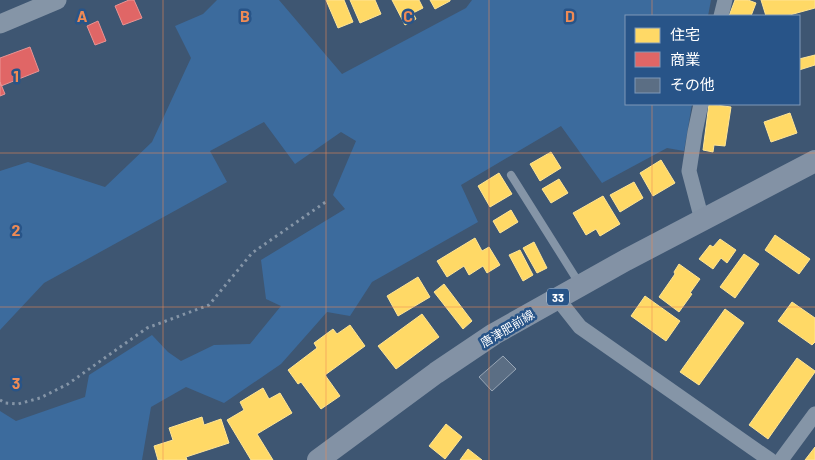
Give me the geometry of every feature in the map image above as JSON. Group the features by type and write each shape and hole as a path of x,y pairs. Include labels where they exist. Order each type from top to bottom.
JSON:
{"main road":[{"name":"唐津肥前線","path":"327,457 436,373 494,334 580,285 815,161"}],"street":[{"path":"0,24 57,0"},
{"path":"721,15 725,0"},
{"path":"701,105 689,170 702,220"},
{"path":"557,298 580,327 770,460"},
{"path":"781,460 815,414"}],"lane":[{"path":"511,175 580,285"}],"path":[{"path":"0,400 5,403 18,404 40,398 68,384 147,328 210,306 252,253 327,201"}],"shaded area":[{"path":"217,0 279,0 342,74 466,8 472,0 711,0 708,15 625,15 625,105 692,105 684,151 667,148 602,183 561,126 461,185 478,222 372,282 350,316 327,312 281,364 224,403 186,387 151,407 142,460 0,460 0,411 16,421 85,397 89,375 152,335 168,352 181,361 214,345 250,344 281,306 266,299 261,260 345,209 333,195 356,141 341,132 295,164 264,122 210,151 227,182 44,283 0,330 0,171 28,162 105,187 152,142 191,58 175,26 203,14"}],"building: 住宅":[{"path":"326,0 344,0 353,22 338,28"},
{"path":"350,0 375,0 381,14 360,23"},
{"path":"392,0 419,0 423,8 413,13 416,19 405,25"},
{"path":"430,0 450,0 450,1 435,9"},
{"path":"735,0 748,0 756,3 751,15 729,15"},
{"path":"761,0 815,0 815,8 790,15 766,15"},
{"path":"815,55 815,65 800,70 800,59"},
{"path":"709,105 731,107 725,146 714,145 713,152 703,150"},
{"path":"790,113 797,133 771,142 764,122"},
{"path":"551,152 561,168 540,181 530,164"},
{"path":"661,160 675,183 653,196 640,173"},
{"path":"499,173 512,194 490,207 478,186"},
{"path":"559,179 568,193 551,203 542,189"},
{"path":"634,182 643,198 620,212 610,195"},
{"path":"603,196 620,224 600,236 596,229 586,235 573,213"},
{"path":"511,210 518,222 500,233 493,221"},
{"path":"775,235 810,259 799,274 765,250"},
{"path":"475,238 482,251 489,247 500,265 487,273 483,266 469,275 464,266 447,277 437,261"},
{"path":"720,239 736,250 727,263 721,258 713,269 699,259 710,245 713,247"},
{"path":"534,242 547,268 537,273 523,248"},
{"path":"520,250 533,275 523,281 509,255"},
{"path":"744,254 759,264 735,298 720,287"},
{"path":"679,264 700,279 679,312 659,297 675,274 674,272"},
{"path":"418,277 430,297 398,316 387,296"},
{"path":"444,284 472,321 463,329 434,292"},
{"path":"645,296 680,321 666,341 631,316"},
{"path":"792,302 815,318 815,342 812,345 778,321"},
{"path":"725,309 744,323 699,385 680,372"},
{"path":"422,314 439,337 396,369 378,346"},
{"path":"350,325 365,346 325,375 340,396 321,409 301,382 298,384 288,370 317,348 314,343 333,329 337,334"},
{"path":"797,358 815,372 768,439 749,425"},
{"path":"263,388 269,399 280,393 292,413 257,434 273,460 251,460 227,420 244,410 240,402"},
{"path":"202,417 204,425 221,419 229,443 186,457 187,460 158,460 154,446 173,440 169,428"},
{"path":"446,424 462,437 445,459 429,446"},
{"path":"815,447 815,460 805,460"},
{"path":"468,449 482,460 460,460"}],"building: 商業":[{"path":"129,0 134,0 142,18 123,25 115,6"},
{"path":"98,21 106,41 95,45 87,26"},
{"path":"30,47 39,71 1,86 0,58"},
{"path":"0,82 5,94 0,96"}],"building: その他":[{"path":"503,356 516,369 492,391 479,377"}]}
